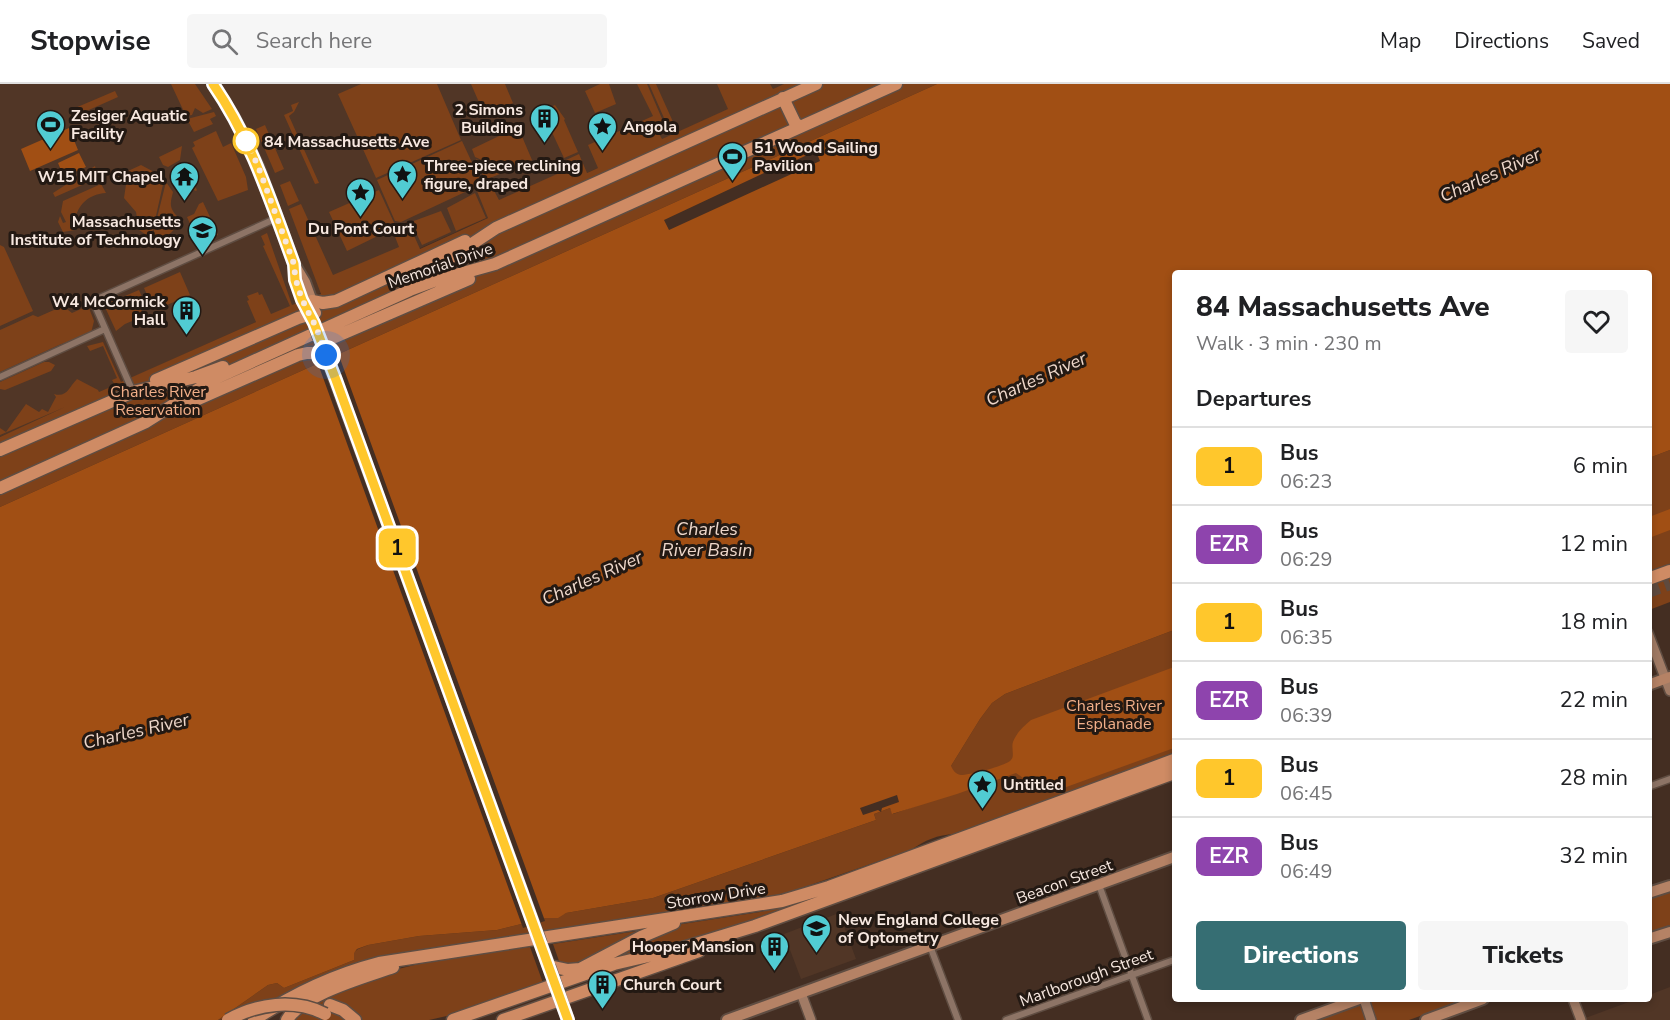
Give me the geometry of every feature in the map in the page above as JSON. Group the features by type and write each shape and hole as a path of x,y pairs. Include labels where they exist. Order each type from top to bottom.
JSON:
{"highway":[{"name":"Memorial Drive","path":"2,450 134,392 214,370 397,288 430,271 496,228 816,84"},
{"name":"Memorial Drive","path":"3,484 146,422 216,378 410,290 484,268 896,84"},
{"path":"783,99 795,123 800,127"},
{"path":"134,392 156,380 312,315 326,303 336,301 496,228"},
{"path":"146,422 296,356 323,348 481,274 524,251"},
{"path":"1652,578 1670,573"},
{"name":"Storrow Drive","path":"254,1020 330,978 379,963 769,904 818,891 1172,761"},
{"name":"Storrow Drive","path":"453,1020 614,964 683,948 766,922 1172,774"},
{"path":"549,966 578,970 691,916"},
{"path":"503,1020 735,937 766,922"},
{"path":"278,1020 289,1009 352,982 425,955"},
{"path":"287,1020 303,1003"},
{"path":"228,1020 267,1005 298,1006 329,1013 343,1010 355,1020"}],"main road":[{"path":"213,84 232,113 251,150 294,264 302,276 323,348 568,1020"},
{"path":"1652,642 1668,678 1670,691"},
{"path":"1652,684 1668,678"},
{"name":"Beacon Street","path":"727,1020 1172,858"},
{"path":"1652,892 1670,886"},
{"path":"1652,938 1670,932"},
{"path":"801,993 811,1020"},
{"path":"1301,1020 1351,1002"},
{"path":"1365,1002 1371,1020"},
{"path":"1426,1020 1476,1002"},
{"path":"1574,1002 1581,1020"}],"street":[{"path":"134,392 93,301 277,218"},
{"path":"0,377 105,329"},
{"path":"1652,786 1670,779"},
{"path":"1099,885 1148,1020"},
{"path":"930,946 958,1020"},
{"name":"Marlborough Street","path":"1006,1020 1172,961"}],"shaded area":[{"name":"Massachusetts Institute of Technology","path":"0,84 785,84 0,437"},
{"name":"New England College of Optometry","path":"839,913 856,959 801,979 784,934"},
{"path":"1670,987 1670,1020 1580,1020 1629,1002 1652,1002 1652,994"}],"green space":[{"path":"171,84 195,84 212,109 203,113 195,108 192,115 186,116"},
{"path":"361,84 437,84 461,140 376,178 338,94"},
{"path":"471,84 505,84 513,103 485,116"},
{"path":"600,84 609,84 616,104 595,113 585,91"},
{"name":"Charles River Reservation","path":"637,84 647,84 666,128 658,132 662,139 728,109 717,84 770,84 773,89 784,84 937,84 0,507 0,437 65,407 0,435 0,428 6,432 26,404 39,412 42,409 48,412 56,397 54,394 65,393 77,379 99,392 115,385 112,380 117,378 103,346 90,351 87,346 103,342 121,382 256,322 247,296 258,292 259,295 262,294 271,314 290,306 263,246 265,245 261,236 267,233 292,305 321,294 289,209 301,204 333,275 399,247 392,229 347,251 329,212 379,190 396,227 408,222 420,249 488,218 477,191 491,185 499,200 566,170 562,161 573,179 566,160 579,154 587,173 598,168 588,145 653,116"},
{"path":"649,84 656,84 674,124 668,127"},
{"path":"115,91 118,97 82,113 80,110 76,112 75,108"},
{"path":"299,102 294,112 289,116 319,183 315,184 284,115 293,111 291,105"},
{"path":"555,105 565,119 578,152 564,158 542,111"},
{"path":"214,112 216,116 210,119 213,124 194,132 187,119"},
{"path":"265,125 284,169 275,173 256,129"},
{"path":"518,127 532,160 507,171 475,157 472,149"},
{"path":"216,131 223,147 231,143 246,177 248,190 218,201 192,148 195,146 193,142"},
{"path":"462,141 481,182 480,185 401,222 395,221 377,180"},
{"path":"182,146 180,160 168,167 163,165 159,157"},
{"path":"476,159 505,172 485,180"},
{"path":"184,164 196,191 189,188 178,189"},
{"path":"141,165 164,180 151,238 139,230 136,212 124,198 128,171"},
{"path":"95,166 98,178 55,197 53,193"},
{"path":"290,181 299,201 288,206 280,185"},
{"path":"166,182 173,192 171,206 178,217 176,227 167,236 152,238"},
{"path":"101,184 106,193 92,196 82,204 76,216 75,230 63,232 58,222 60,216 63,223 66,222 61,212 63,201"},
{"path":"475,193 486,218 456,231 447,208"},
{"path":"203,202 210,217 191,226 187,217 194,214 199,204"},
{"path":"441,211 451,232 422,245 411,222"},
{"path":"211,220 218,235 207,241 205,238 198,243 192,228"},
{"path":"0,245 4,247 33,311 0,326"},
{"path":"180,272 190,295 160,308 157,302 151,304 144,288"},
{"path":"139,290 146,306 141,309 144,316 125,324 116,331 104,305"},
{"path":"63,306 72,313 89,308 94,321 91,333 0,372 0,330 33,315 38,317"},
{"path":"44,362 55,365 51,371 5,390 0,389 0,382"},
{"path":"1670,450 1670,565 1652,571 1652,457"},
{"path":"1670,577 1670,602 1652,609 1652,584"},
{"name":"Charles River Esplanade","path":"1172,631 1172,755 955,834 931,839 911,850 793,891 417,951 246,1016 218,1020 268,985 277,983 284,988 354,960 353,953 368,945 419,936 497,930 566,913 653,898 876,820 874,814 890,808 893,814 924,803 951,766 980,719 992,703 1005,694"},
{"path":"1670,891 1670,925 1652,932 1652,898"},
{"path":"798,903 701,938 564,975 553,944 760,912"},
{"path":"530,947 543,983 451,1015 429,1020 292,1020 306,1005 394,970 431,961"},
{"path":"1366,1002 1459,1002 1409,1020 1316,1020"}],"water":[{"name":"Charles River Basin","path":"937,84 1670,84 1670,450 1652,457 1652,270 1172,270 1172,631 1005,694 992,703 980,719 951,766 956,773 961,775 1002,765 1011,760 1014,739 1031,720 1172,668 1172,749 1058,790 1039,789 1016,773 892,814 890,808 874,814 876,820 653,898 566,913 558,918 546,918 497,930 419,936 368,945 357,949 354,953 354,960 284,988 277,983 268,985 218,1020 0,1020 0,507"},
{"path":"69,128 78,150 30,171 21,149"},
{"path":"79,153 86,167 64,177 58,163"},
{"path":"1670,509 1670,530 1652,537 1652,516"}],"pier":[{"path":"816,151 820,161 669,230 664,220 764,173 762,168 765,166 770,172"},
{"path":"338,353 545,921 523,928 317,361"},
{"path":"897,795 899,802 882,808 881,812 878,810 863,815 860,808"}],"tunnel":[{"path":"1652,591 1670,584"}],"bus line":[{"name":"1","path":"213,84 237,122 258,166 294,264 295,280 302,300 314,323 336,380 568,1020"}],"place":[{"name":"84 Massachusetts Ave","path":"246,141"},
{"name":"2 Simons Building","path":"544,144"},
{"name":"Zesiger Aquatic Facility","path":"50,150"},
{"name":"Angola","path":"602,152"},
{"name":"51 Wood Sailing Pavilion","path":"733,182"},
{"name":"Three-piece reclining figure, draped","path":"403,200"},
{"name":"W15 MIT Chapel","path":"185,202"},
{"name":"Du Pont Court","path":"361,218"},
{"name":"Massachusetts Institute of Technology","path":"202,256"},
{"name":"W4 McCormick Hall","path":"186,336"},
{"name":"Untitled","path":"982,810"},
{"name":"New England College of Optometry","path":"817,954"},
{"name":"Hooper Mansion","path":"775,972"},
{"name":"Church Court","path":"602,1010"}],"route":[{"path":"246,141 244,136 258,166 294,264 295,280 302,300 326,355"}],"water label":[{"name":"Charles River","path":"1490,175"},
{"name":"Charles River","path":"1036,379"},
{"name":"Charles River","path":"592,578"},
{"name":"Charles River","path":"136,731"}]}
